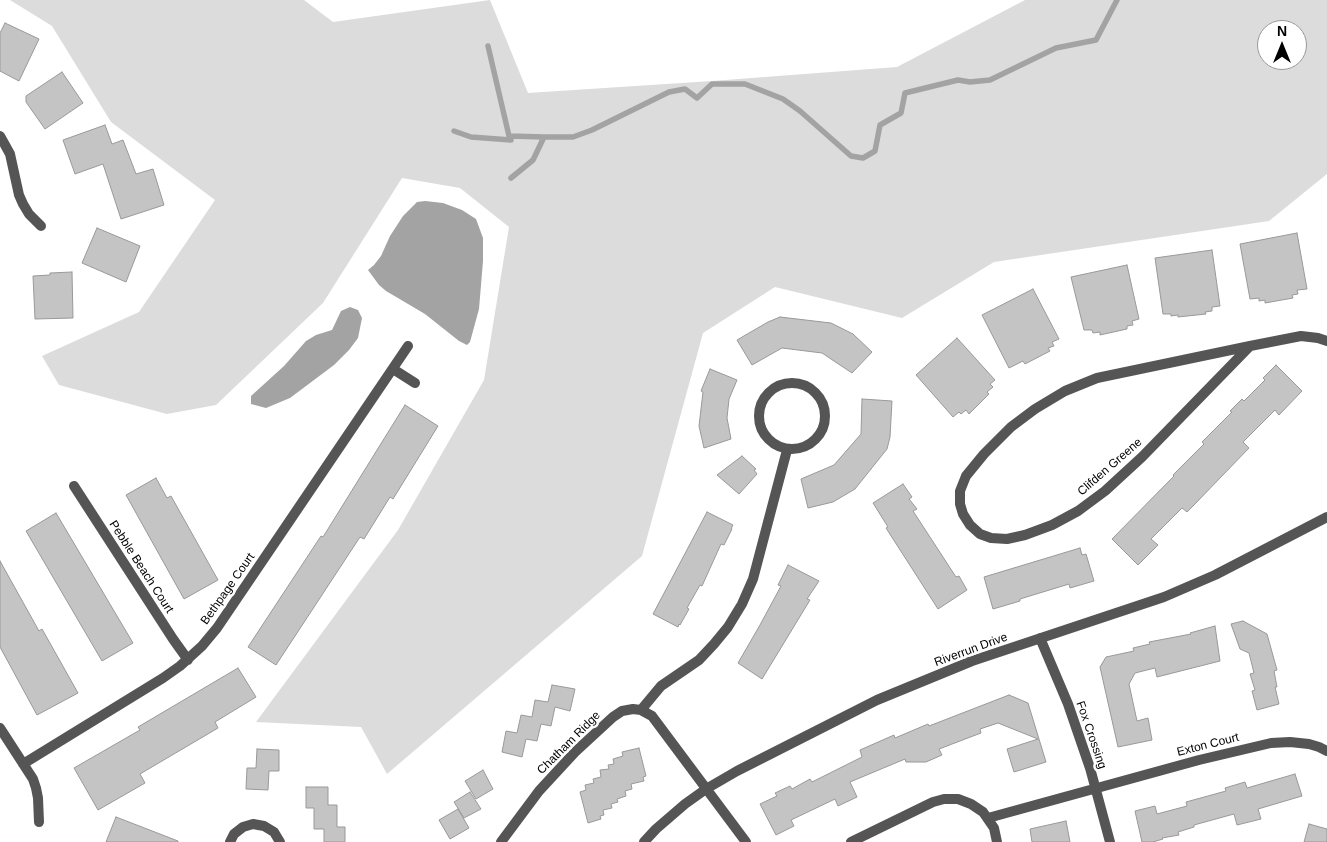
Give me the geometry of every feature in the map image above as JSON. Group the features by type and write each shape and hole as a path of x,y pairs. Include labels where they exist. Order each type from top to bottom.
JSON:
{"street":[{"path":"0,136 10,154 23,204 29,214 41,226"},
{"name":"Clifden Greene","path":"1250,346 1142,456 1105,491 1078,511 1052,525 1025,535 1007,539 991,538 980,534 970,525 963,514 960,504 960,491 966,476 984,454 1011,427 1065,391 1097,378 1250,346 1301,336 1327,341"},
{"name":"Bethpage Court","path":"23,764 163,678 188,660 202,646 218,628 408,346"},
{"path":"394,368 415,383"},
{"path":"791,383 803,385 814,391 822,401 825,412 825,425 819,436 811,444 799,449 787,450 775,445 766,438 760,427 759,414 762,402 769,392 779,386 791,383"},
{"path":"746,842 652,716 641,710 661,686 699,660 728,627 742,604 753,578 787,450"},
{"name":"Pebble Beach Court","path":"74,486 172,639 188,660"},
{"name":"Riverrun Drive","path":"644,842 685,804 706,789 877,700 972,661 1164,596 1215,575 1327,517"},
{"name":"Fox Crossing","path":"1040,638 1068,704 1090,768 1110,842"},
{"name":"Chatham Ridge","path":"501,842 539,791 575,752 622,711 641,710"},
{"path":"0,728 33,779 38,798 39,822"},
{"name":"Exton Court","path":"988,818 1095,787 1271,743 1309,744 1327,751"},
{"path":"850,842 933,802 944,799 958,799 972,804 983,812 994,828 997,842"},
{"path":"230,842 234,834 243,827 253,824 264,826 274,832 280,842"}],"shaded area":[{"path":"10,0 304,0 333,22 490,0 528,93 897,67 1025,0 1327,0 1327,174 1269,221 994,262 902,318 775,287 703,333 642,556 387,774 361,727 256,722 398,530 484,380 509,227 460,188 402,178 323,303 216,405 167,414 59,385 42,356 139,312 215,200 111,122 52,26"},
{"path":"417,202 443,203 462,210 476,219 483,238 479,309 470,342 467,345 459,341 425,314 386,291 368,270 381,256 390,236 403,216"},
{"path":"350,307 358,310 362,318 358,338 334,365 290,398 266,408 251,404 251,396 284,366 306,341 316,335 332,330 341,311"}],"building":[{"path":"5,23 39,39 19,81 0,71 0,33"},
{"path":"62,72 83,103 45,129 26,102 26,96"},
{"path":"105,125 112,144 123,140 136,174 153,169 164,205 121,219 103,164 75,174 63,140"},
{"path":"97,228 140,246 126,282 82,263"},
{"path":"1297,233 1307,289 1297,290 1298,294 1292,295 1293,298 1265,303 1265,300 1259,301 1259,298 1250,299 1240,244"},
{"path":"1212,250 1220,306 1212,307 1212,311 1205,312 1206,314 1178,317 1178,315 1163,314 1155,258"},
{"path":"1127,265 1139,319 1132,321 1133,325 1127,326 1127,329 1100,335 1100,332 1093,333 1092,330 1084,330 1071,277"},
{"path":"72,272 73,318 35,319 33,276"},
{"path":"1033,289 1059,339 1052,342 1054,346 1048,348 1050,351 1025,364 1023,361 1009,368 982,315"},
{"path":"780,317 831,323 853,334 872,352 852,373 822,353 782,348 752,365 737,340"},
{"path":"957,338 995,380 990,384 993,387 987,392 989,394 969,414 966,410 961,414 959,412 953,417 916,375"},
{"path":"1276,365 1302,391 1279,415 1275,410 1243,442 1249,448 1187,512 1182,508 1151,539 1158,545 1138,565 1112,539 1204,444 1202,442 1232,412 1230,411 1242,399 1244,401 1265,380 1263,378"},
{"path":"710,369 737,380 729,399 727,418 731,439 704,448 699,426 703,392 701,391"},
{"path":"862,399 892,401 890,437 887,449 855,489 833,502 808,508 801,479 834,465 861,434"},
{"path":"405,405 438,426 393,499 390,497 364,539 360,537 276,665 248,647 321,536 323,537"},
{"path":"742,456 756,469 754,470 757,474 739,494 717,475"},
{"path":"156,478 167,498 171,496 218,580 184,599 126,495"},
{"path":"903,484 912,497 909,499 917,509 913,511 956,577 959,576 967,590 938,609 886,528 888,527 873,503"},
{"path":"707,512 733,525 732,529 724,545 721,544 702,586 700,585 678,627 653,614"},
{"path":"56,513 133,643 102,661 26,531"},
{"path":"1080,548 1082,555 1086,554 1094,581 1070,588 1069,584 993,609 984,577"},
{"path":"0,561 39,631 42,629 78,693 37,715 0,647"},
{"path":"788,565 819,581 807,599 810,600 762,679 738,663 781,586 778,585"},
{"path":"1243,621 1267,634 1277,670 1274,671 1279,704 1257,710 1252,691 1255,690 1250,674 1254,673 1249,653 1240,649 1231,624"},
{"path":"1215,626 1220,661 1157,677 1155,668 1135,673 1129,684 1137,721 1148,718 1152,740 1118,747 1100,667 1106,657 1134,651 1133,648 1150,644 1149,642 1191,634"},
{"path":"238,668 256,697 215,722 218,728 140,774 145,783 98,810 74,768 140,730 138,727"},
{"path":"552,685 575,689 570,711 555,707 551,726 541,724 537,741 526,739 522,757 502,752 506,731 517,733 521,715 532,717 535,700 548,702"},
{"path":"1009,695 1028,703 1046,762 1014,772 1007,749 1038,739 998,723 980,729 981,733 939,749 942,755 926,762 906,762 905,759 850,782 857,797 838,806 835,799 791,820 794,826 776,835 760,804 777,796 775,793 790,786 792,789 810,779 812,782 862,757 860,750 894,735 895,738"},
{"path":"639,748 646,776 643,777 644,781 631,784 632,789 625,791 626,796 617,799 618,802 611,804 612,808 603,810 604,815 600,816 601,819 588,823 580,792 586,790 585,785 594,783 593,779 601,777 600,770 609,769 608,765 614,764 613,759 623,756 622,752"},
{"path":"257,749 279,750 279,771 269,771 268,790 246,789 247,768 256,768"},
{"path":"483,770 493,789 476,799 465,781"},
{"path":"1295,774 1302,796 1258,809 1261,819 1237,825 1234,814 1194,825 1194,827 1178,832 1179,835 1162,838 1153,842 1142,842 1135,811 1155,806 1157,814 1187,806 1186,802 1226,791 1225,788 1245,782 1247,788"},
{"path":"306,787 328,787 328,805 337,805 337,827 345,827 345,842 324,842 324,829 314,829 314,808 306,808"},
{"path":"470,792 481,809 464,818 454,802"},
{"path":"458,809 469,828 450,839 439,820"},
{"path":"116,817 178,841 178,842 106,842"},
{"path":"1066,821 1070,842 1032,842 1030,829"},
{"path":"1309,824 1327,829 1327,842 1304,842"}],"waterway":[{"path":"488,46 509,136 573,137 592,130 669,92 685,89 697,98 712,84 745,84 783,99 800,111 851,156 863,158 875,151 880,125 901,113 905,93 958,80 970,82 990,80 1056,48 1096,40 1117,0"},
{"path":"454,131 471,137 511,140 510,136"},
{"path":"511,178 533,160 544,137"}]}
